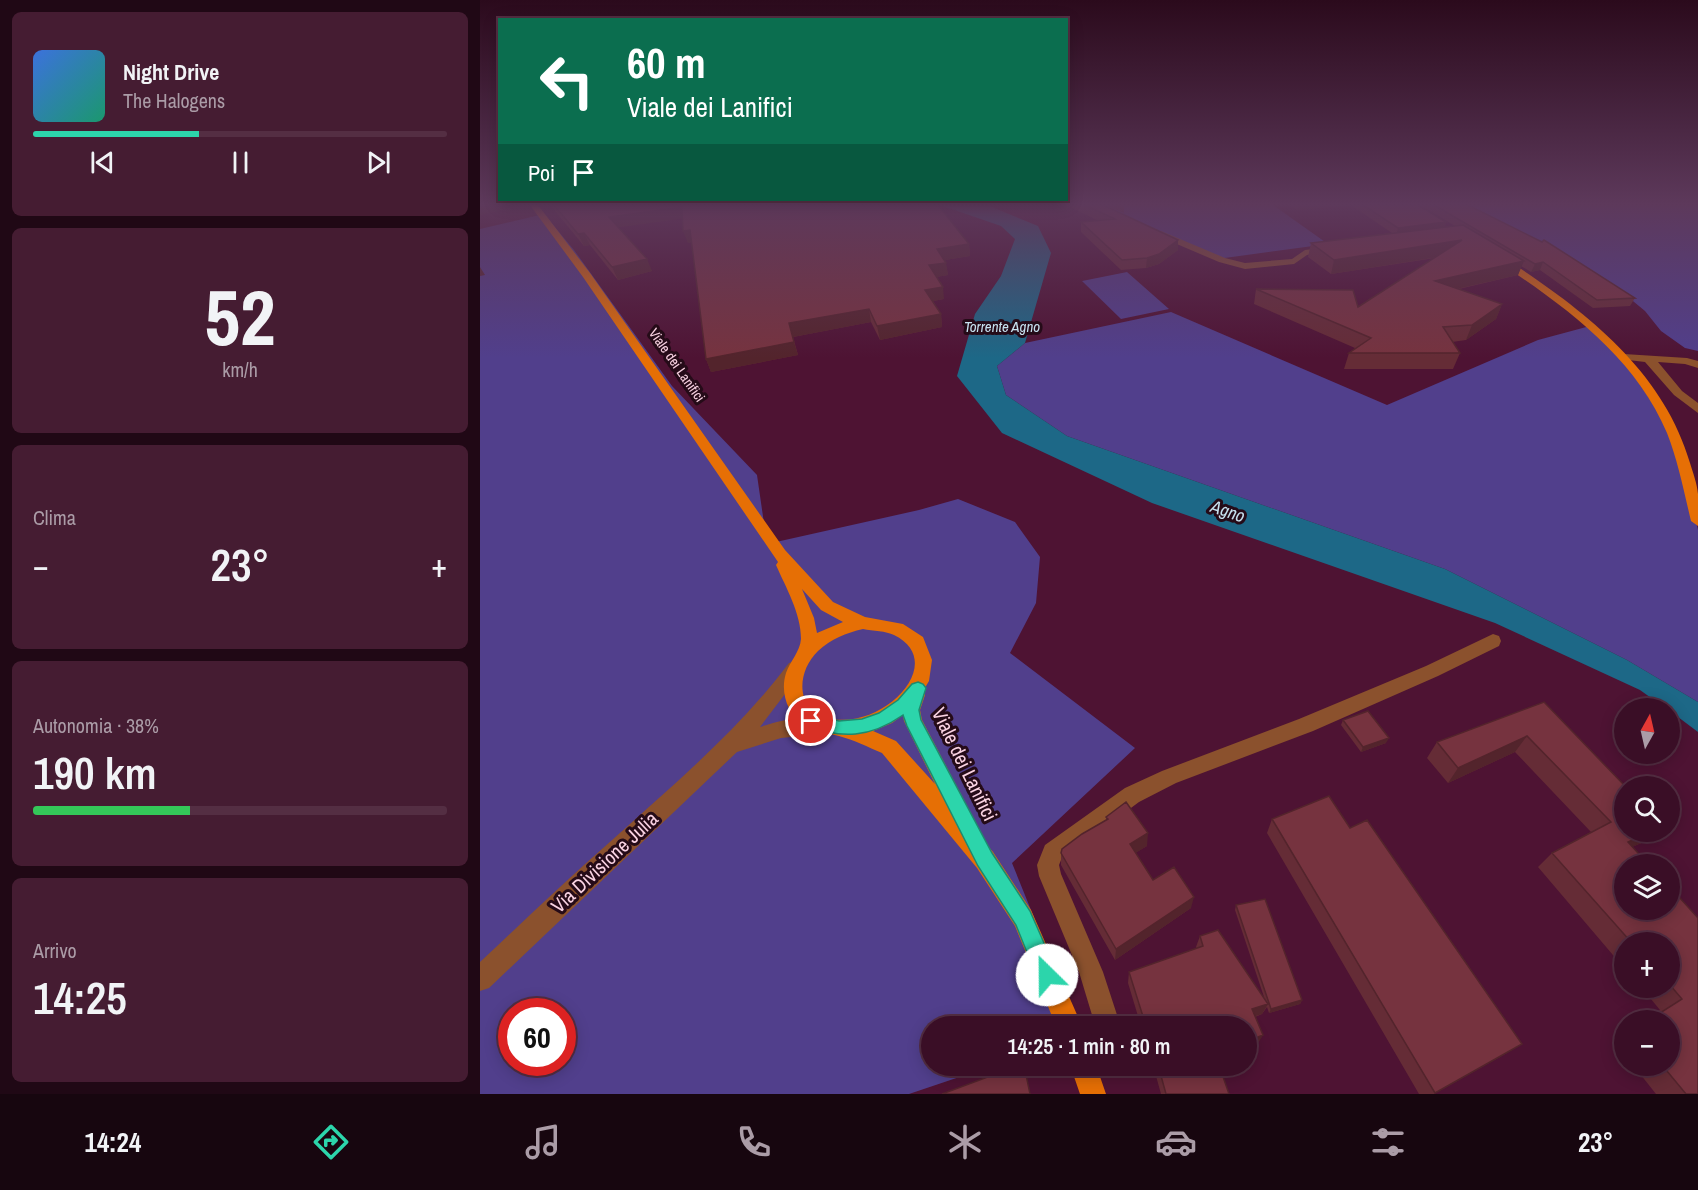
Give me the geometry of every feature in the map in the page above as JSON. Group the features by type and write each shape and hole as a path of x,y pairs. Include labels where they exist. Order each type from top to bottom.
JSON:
{"main road":[{"name":"Viale dei Lanifici","path":"572,256 780,554 827,606 850,619 863,623 896,626 909,633 918,643 924,657 924,672 911,710 913,721 985,860 1023,918 1065,1016"},
{"path":"1497,257 1554,294 1591,324 1632,366 1669,425 1698,522"},
{"name":"Viale dei Lanifici","path":"780,554 809,626 811,638 808,650"},
{"name":"Viale dei Lanifici","path":"863,623 843,628 824,637 808,650 797,666 792,681 793,697 799,710 811,721 867,737 889,747 985,860"},
{"name":"Viale dei Lanifici","path":"833,728 862,727 885,718 904,705 918,688"},
{"path":"1087,1076 1093,1094"}],"street":[{"path":"1213,256 1245,266 1294,261 1302,256"},
{"path":"1624,357 1687,361 1698,365"},
{"path":"1648,358 1678,393 1698,409"},
{"path":"1104,1016 1087,962 1050,876 1048,865 1053,854 1132,795 1169,777 1306,725 1432,671 1494,641"},
{"name":"Via Divisione Julia","path":"480,979 612,853 731,748 774,699 797,666"},
{"name":"Via Divisione Julia","path":"731,748 762,733 786,727 833,728"}],"shaded area":[{"path":"480,256 578,256 672,386 757,475 767,544 958,499 1015,522 1040,557 1036,603 1010,653 1135,748 1012,863 1074,1016 921,1016 921,1076 962,1076 909,1094 480,1094"},
{"path":"1211,256 1239,256 1217,259"},
{"path":"1556,256 1698,256 1698,351 1685,348 1661,331 1645,311 1616,287"},
{"path":"1127,272 1169,309 1121,319 1082,281"},
{"path":"1171,312 1387,405 1538,340 1590,326 1620,354 1659,413 1684,464 1698,530 1698,702 1627,660 1445,569 1067,436 1006,395 997,366 1025,343"}],"water":[{"name":"Torrente Agno","path":"1009,256 1050,256 1025,343 997,366 1006,395 1067,436 1445,569 1627,660 1698,702 1698,732 1680,718 1680,698 1651,698 1640,690 1495,623 1152,503 1002,433 957,376 975,314 1001,276"}],"building":[{"path":"603,256 644,256 647,259 612,267"},
{"path":"693,256 942,256 946,263 929,265 943,287 925,290 941,314 877,326 869,309 789,323 794,342 706,359"},
{"path":"1118,256 1153,256 1147,258 1122,260"},
{"path":"1329,256 1359,256 1334,260"},
{"path":"1437,256 1516,256 1524,261 1435,281 1502,304 1472,325 1443,327 1460,353 1349,353 1371,338 1256,289 1353,290 1358,307"},
{"path":"1521,256 1569,256 1635,298 1597,300 1543,262 1535,264"},
{"path":"1544,702 1615,776 1614,842 1628,842 1639,854 1614,854 1614,920 1680,920 1680,898 1698,918 1698,1094 1686,1094 1671,1076 1680,1076 1680,1010 1665,1010 1682,999 1680,997 1680,932 1622,932 1552,853 1611,822 1527,736 1458,768 1437,742"},
{"path":"1368,711 1389,738 1363,747 1343,720"},
{"path":"1329,796 1350,828 1367,820 1522,1044 1435,1093 1272,819"},
{"path":"1126,802 1148,833 1130,844 1153,880 1174,867 1194,897 1116,949 1061,853 1062,849 1108,819 1106,817"},
{"path":"1265,899 1302,1000 1271,1009 1236,905"},
{"path":"1218,930 1268,1004 1252,1009 1255,1016 1143,1016 1129,972 1203,946 1200,936"},
{"path":"1257,1021 1263,1035 1257,1037"},
{"path":"990,1076 1026,1076 1030,1094 942,1094"},
{"path":"1161,1076 1223,1076 1229,1094 1166,1094"}],"route":[{"path":"811,721 828,727 862,727 885,718 904,705 918,688 911,710 913,721 985,860 1023,918 1047,975"}],"water label":[{"name":"Agno","path":"1228,511"}]}
